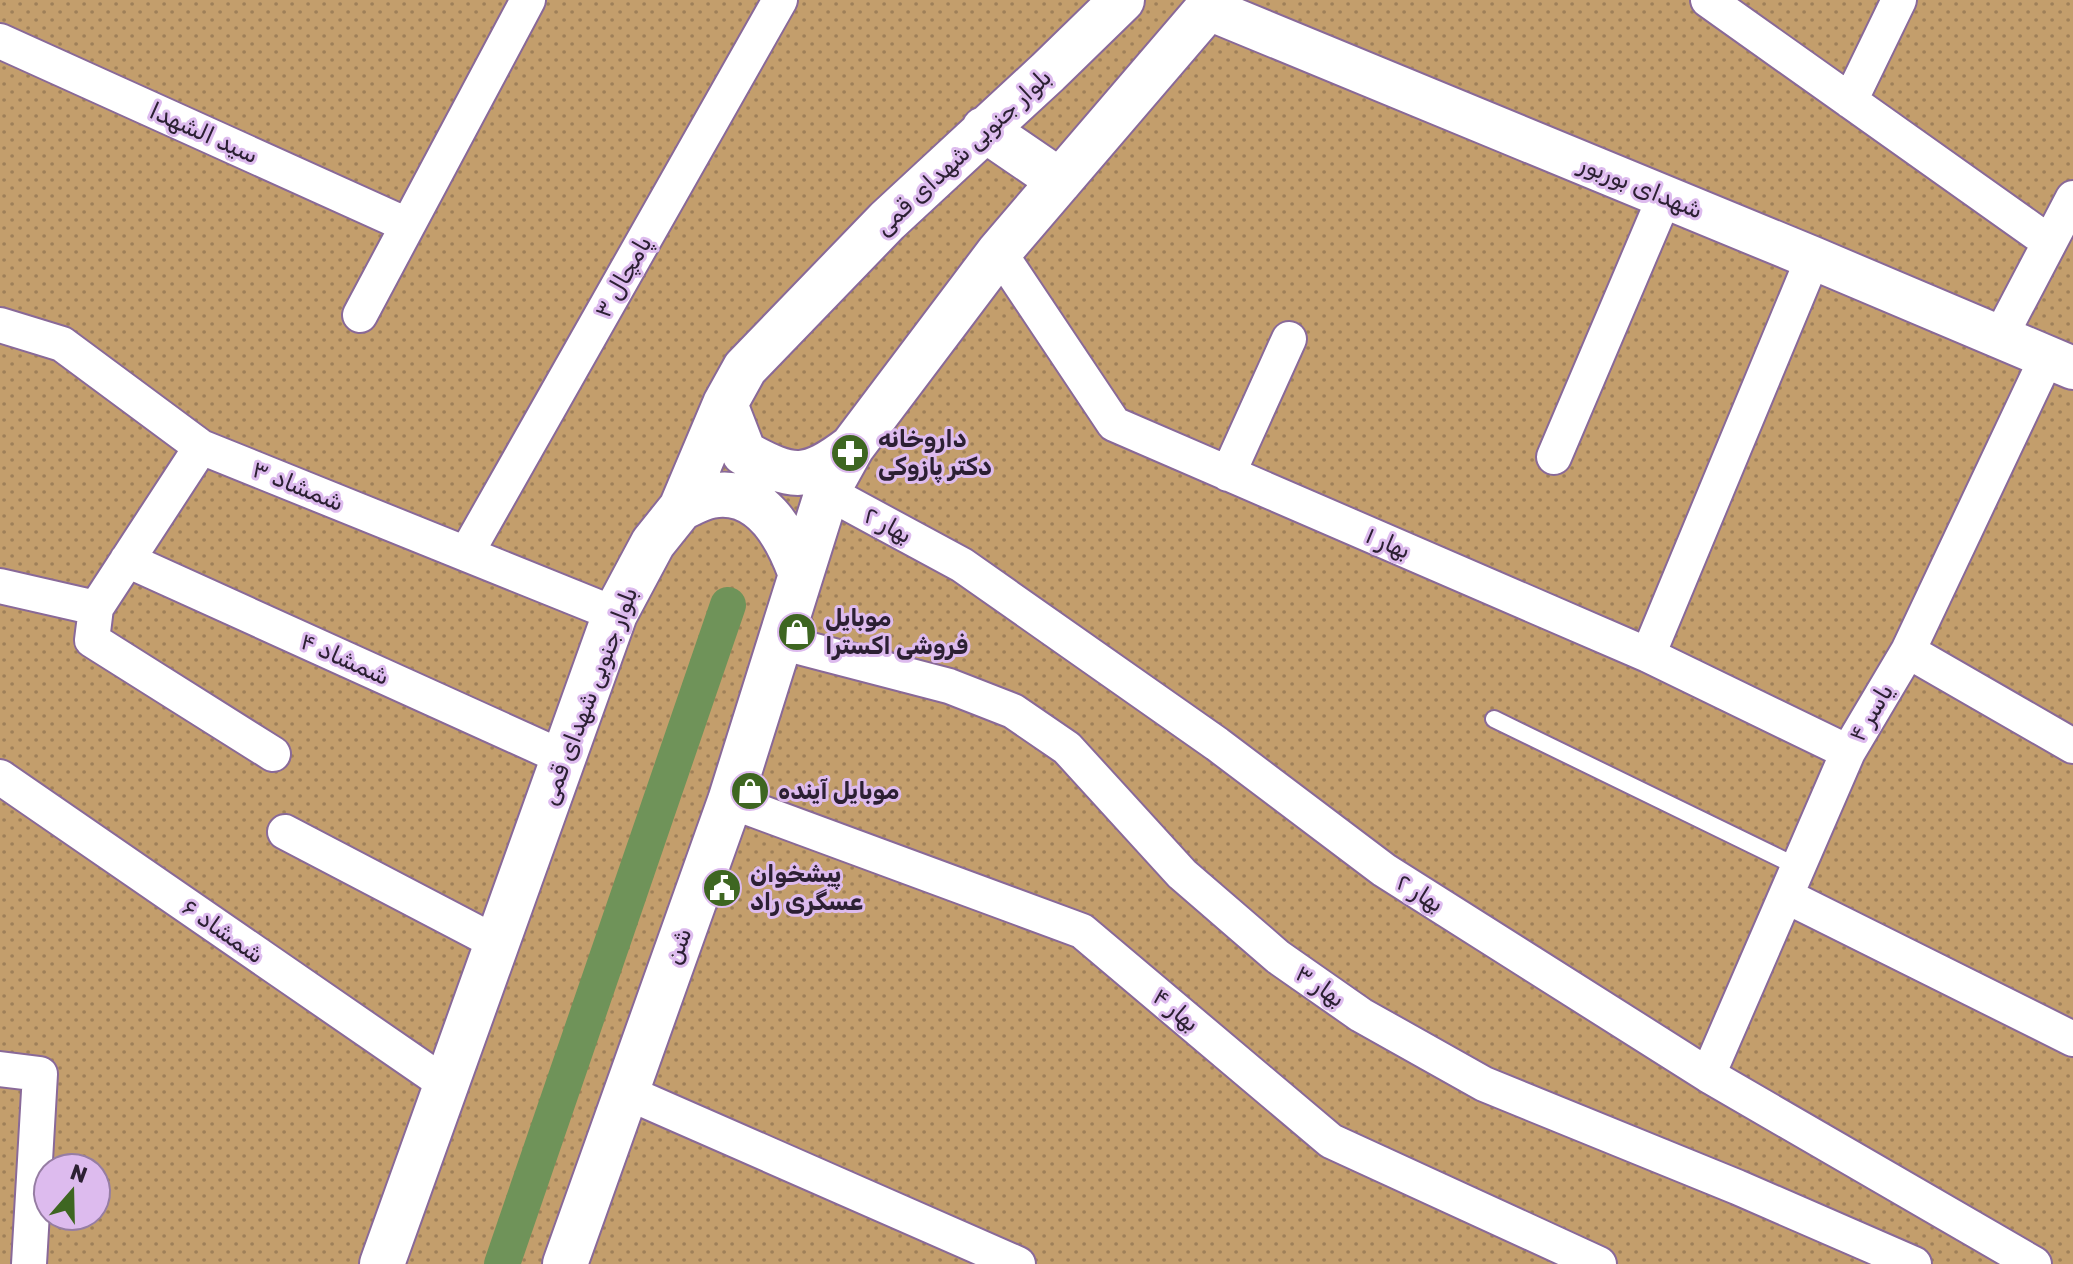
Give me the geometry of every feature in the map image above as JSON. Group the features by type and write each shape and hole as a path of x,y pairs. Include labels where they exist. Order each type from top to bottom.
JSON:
{"main road":[{"name":"بلوار جنوبی شهدای قمی","path":"382,1264 615,614 653,543 681,508 725,404 745,368 887,221 1122,0"},
{"path":"725,404 744,453 785,473 806,474 829,465 852,447 999,252 1212,5"},
{"path":"984,129 1060,181"},
{"name":"شن","path":"565,1264 730,801 827,492 852,447"},
{"path":"681,508 712,496 740,497 762,509 779,526 800,572"}],"street":[{"path":"360,315 528,0"},
{"name":"پامچال ۳","path":"466,554 780,0"},
{"path":"1708,0 2049,242"},
{"path":"1850,101 1899,0"},
{"name":"شهدای بوربور","path":"1212,5 2060,362"},
{"name":"سید الشهدا","path":"0,41 407,225"},
{"path":"1554,457 1665,196"},
{"path":"2000,337 2073,198"},
{"name":"بهار ۱","path":"999,252 1114,424 1648,655 1848,752"},
{"path":"1648,655 1813,258"},
{"name":"شمشاد ۳","path":"0,325 62,344 201,447 615,614"},
{"path":"1228,474 1289,339"},
{"name":"یاسر ۴","path":"1708,1075 1848,752 1908,651 2060,362"},
{"path":"201,447 96,608 92,640 273,754"},
{"name":"بهار ۲","path":"827,492 962,565 1217,744 1384,870 1708,1075 2034,1264"},
{"name":"شمشاد ۴","path":"127,560 564,758"},
{"path":"0,586 96,608"},
{"name":"بهار ۳","path":"780,642 949,686 1013,711 1067,748 1182,874 1278,957 1361,1015 1484,1084 1737,1187 1914,1264"},
{"path":"1908,651 2073,746"},
{"name":"شمشاد ۶","path":"0,777 447,1085"},
{"name":"بهار ۴","path":"730,801 1082,931 1331,1141 1538,1251 1599,1264"},
{"path":"285,832 497,943"},
{"path":"1792,881 2073,1039"},
{"path":"0,1069 40,1074 29,1264"},
{"path":"626,1092 1018,1264"}],"lane":[{"path":"1494,719 1792,881"}],"shaded area":[{"path":"0,0 2073,0 2073,1264 0,1264"}],"waterway":[{"path":"502,1264 728,605"}],"place":[{"name":"داروخانه دکتر پازوکی","path":"850,453"},
{"name":"موبایل فروشی اکسترا","path":"797,632"},
{"name":"موبایل آینده","path":"750,791"},
{"name":"پیشخوان عسگری راد","path":"722,888"}]}
